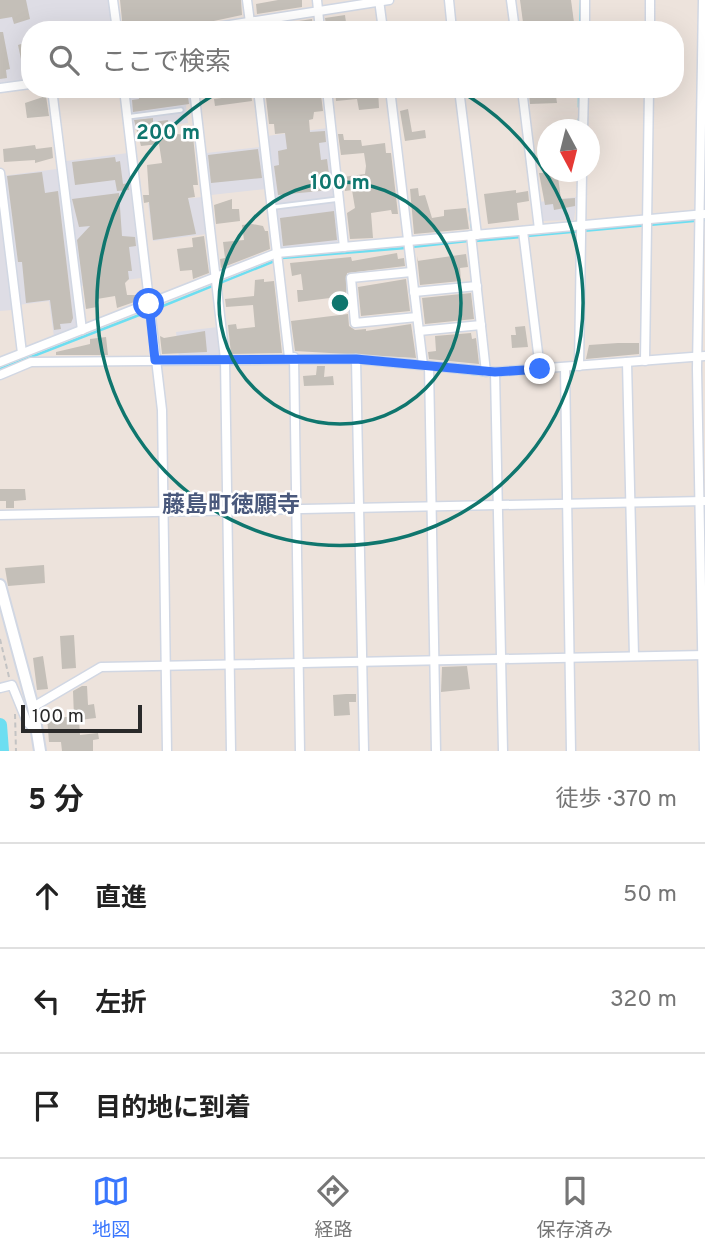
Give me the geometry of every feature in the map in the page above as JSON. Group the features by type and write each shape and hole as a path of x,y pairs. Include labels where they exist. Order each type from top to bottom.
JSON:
{"main road":[{"path":"0,586 33,707 40,751"}],"street":[{"path":"113,0 116,21"},
{"path":"247,0 249,21"},
{"path":"317,0 319,21"},
{"path":"273,21 389,0"},
{"path":"449,0 451,21"},
{"path":"511,0 514,21"},
{"path":"585,0 585,21"},
{"path":"650,0 650,21"},
{"path":"703,0 701,356 705,751"},
{"path":"379,1 382,21"},
{"path":"0,88 21,85"},
{"path":"53,98 82,330"},
{"path":"125,98 162,410 167,751"},
{"path":"195,98 225,359 231,751"},
{"path":"259,98 292,357 300,751"},
{"path":"328,98 344,247"},
{"path":"391,98 411,272 426,365 432,506 436,751"},
{"path":"460,98 481,326 491,372 503,751"},
{"path":"523,98 538,229"},
{"path":"583,119 584,98"},
{"path":"645,361 649,98"},
{"path":"0,173 22,353"},
{"path":"579,366 582,182"},
{"path":"0,362 82,330 149,309 278,258 344,247 408,245 524,234 538,229 581,229 701,217"},
{"path":"524,234 540,369"},
{"path":"411,272 351,278 355,323 417,317"},
{"path":"414,292 477,286"},
{"path":"419,331 481,326"},
{"path":"0,374 31,362 292,357 356,359 491,372 701,356"},
{"path":"356,359 364,751"},
{"path":"626,362 634,656"},
{"path":"565,367 571,751"},
{"path":"0,515 703,501"},
{"path":"33,707 102,667 704,655"},
{"path":"7,686 19,700 27,722 39,733"}],"lane":[{"path":"127,117 181,110"},
{"path":"272,208 339,199"}],"path":[{"path":"0,639 7,686"},
{"path":"16,751 15,717 19,700"}],"shaded area":[{"path":"0,0 109,0 112,21 21,21 21,82 0,85"},
{"path":"129,98 190,98 191,103 186,105 188,123 133,130"},
{"path":"328,128 340,236 336,244 283,249 279,247 267,136"},
{"path":"261,147 266,189 211,195 206,153"},
{"path":"128,153 141,278 81,286 66,161"},
{"path":"57,169 77,326 54,337 49,301 18,305 2,176"},
{"path":"202,197 207,234 153,241 148,203"},
{"path":"577,197 574,220 542,221 539,202"},
{"path":"0,214 12,310 0,311"},
{"path":"218,327 222,354 179,357 176,332"}],"building":[{"path":"0,0 26,0 30,19 14,24 12,17 0,19"},
{"path":"120,0 241,0 242,15 214,21 122,21"},
{"path":"302,0 302,7 257,14 256,4"},
{"path":"520,0 571,0 574,21 523,21"},
{"path":"345,15 346,21 326,21 325,18"},
{"path":"0,32 3,32 10,69 6,70 7,78 0,79"},
{"path":"46,98 49,116 27,118 25,103"},
{"path":"188,98 189,104 133,112 132,100"},
{"path":"252,98 252,101 215,106 214,99"},
{"path":"266,98 321,98 323,111 314,112 313,119 309,120 310,132 325,131 326,142 319,143 321,160 327,159 331,190 278,195 274,166 279,165 278,151 287,149 285,133 275,134 274,124 269,124"},
{"path":"336,98 378,98 379,108 359,110 357,99 336,101"},
{"path":"529,98 556,98 557,103 530,104"},
{"path":"408,109 412,132 425,130 426,138 405,141 400,111"},
{"path":"153,118 153,122 168,120 170,133 193,136 198,185 193,185 195,197 188,198 196,234 153,240 149,202 144,203 143,195 149,195 147,165 162,163 159,144 141,146 134,120"},
{"path":"338,134 343,134 344,140 361,140 362,146 385,143 386,153 391,153 398,214 392,214 391,210 371,213 373,238 350,239 347,213 355,208 352,190 345,191 343,177 365,174 366,166 364,153 341,155"},
{"path":"35,145 36,149 52,147 53,158 35,163 35,160 4,162 3,149"},
{"path":"258,149 262,178 211,183 208,155"},
{"path":"115,157 116,162 120,161 123,184 129,183 129,190 117,191 115,180 75,185 72,162"},
{"path":"42,172 45,193 58,191 73,318 71,323 60,324 61,329 54,330 50,300 26,303 22,262 18,262 7,176"},
{"path":"541,182 559,182 561,199 575,198 575,206 554,210 553,204 545,205"},
{"path":"418,188 419,196 425,195 432,218 444,216 444,210 466,208 469,229 414,234 410,189"},
{"path":"516,190 516,193 528,191 529,201 517,203 519,220 488,224 484,194"},
{"path":"119,193 122,236 135,237 136,246 129,247 132,271 128,271 129,279 125,283 127,295 139,295 140,300 117,308 115,296 97,299 97,307 86,309 77,240 90,226 79,227 72,199"},
{"path":"232,199 232,209 239,209 240,221 216,224 214,205"},
{"path":"334,211 337,240 283,246 280,218"},
{"path":"242,225 263,226 265,231 268,231 270,249 221,268 220,259 225,258 223,242 244,240"},
{"path":"204,236 209,273 193,279 192,270 180,271 177,249 193,247 192,238"},
{"path":"397,253 398,259 404,258 405,266 347,273 346,296 298,302 297,290 303,290 301,274 292,276 290,263 351,257 352,261"},
{"path":"466,254 468,267 460,268 461,281 420,285 418,261"},
{"path":"264,279 264,282 274,281 282,353 231,354 228,325 236,324 237,329 255,327 253,305 226,307 225,299 254,296 255,280"},
{"path":"406,279 410,311 361,316 358,287"},
{"path":"471,293 474,319 425,324 422,298"},
{"path":"348,314 349,326 355,330 366,331 411,324 416,358 295,351 291,321"},
{"path":"525,326 528,347 512,348 511,335 516,335 515,327"},
{"path":"205,331 207,352 162,354 160,336 164,338"},
{"path":"471,333 472,339 476,338 479,364 429,359 428,352 436,351 435,336"},
{"path":"106,337 108,355 56,355 56,352 90,344 90,339"},
{"path":"639,343 639,354 586,359 589,345"},
{"path":"317,366 325,366 324,377 333,376 334,385 304,386 303,376 316,375"},
{"path":"0,489 25,489 26,500 14,501 14,508 6,508 6,501 0,501"},
{"path":"44,565 45,583 8,586 5,568"},
{"path":"74,635 76,668 62,669 60,636"},
{"path":"43,656 48,689 37,690 33,658"},
{"path":"467,666 470,689 441,692 442,667"},
{"path":"87,686 88,705 94,704 96,718 79,720 80,735 98,733 99,739 93,740 93,751 62,751 61,742 49,742 47,717 74,717 73,691"},
{"path":"356,694 356,702 349,702 350,715 334,716 333,695"}],"waterway":[{"path":"580,21 581,0"},
{"path":"579,98 579,107"},
{"path":"468,194 472,228"},
{"path":"527,236 705,220"},
{"path":"475,241 521,237"},
{"path":"412,247 468,241"},
{"path":"153,310 282,258 406,248"},
{"path":"348,289 349,301"},
{"path":"0,369 147,312"},
{"path":"446,371 491,376"},
{"path":"0,725 2,751"}],"district":[{"name":"藤島町徳願寺","path":"231,506"}],"route":[{"path":"149,304 155,360 289,357 356,359 495,372 540,369"}]}
